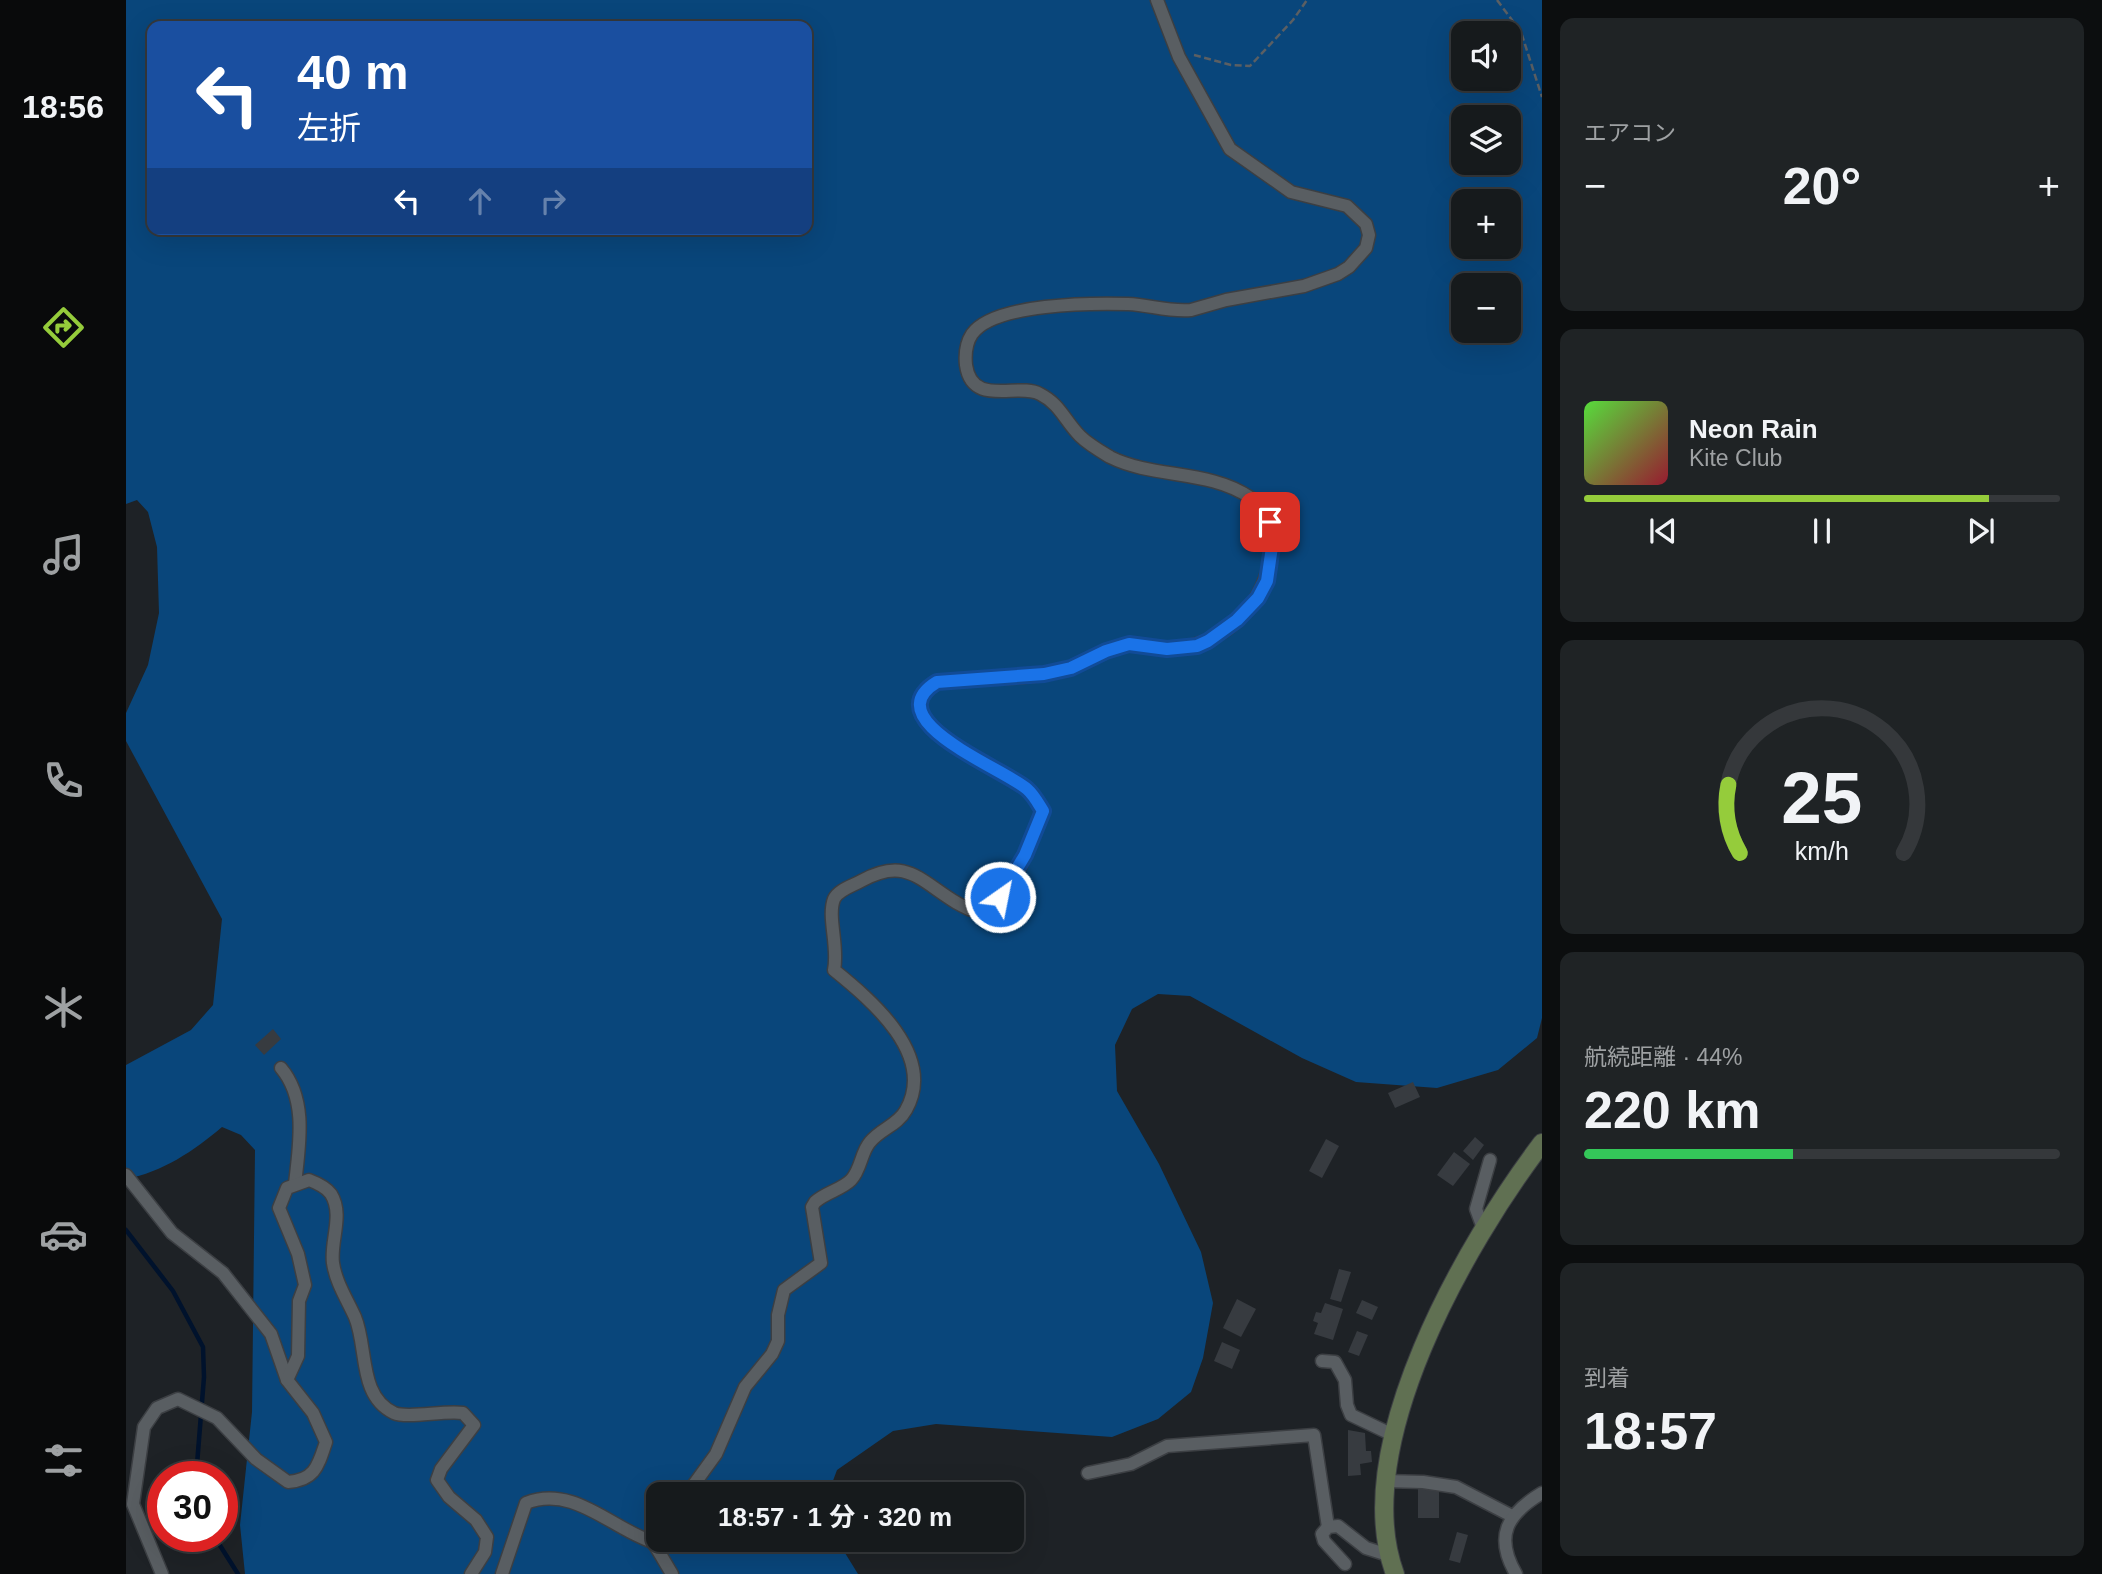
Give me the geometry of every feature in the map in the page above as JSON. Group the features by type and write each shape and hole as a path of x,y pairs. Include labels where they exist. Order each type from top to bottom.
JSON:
{"street":[{"path":"696,1482 716,1454 745,1387 772,1354 778,1341 778,1315 784,1290 821,1263 812,1208 815,1202 853,1178 868,1143 895,1124 906,1111 911,1096 914,1076 902,1042 890,1022 834,970 837,944 832,917 837,894 880,870 910,870 964,906 983,911 992,906 1011,883 1043,811 1027,789 929,727 919,713 918,703 923,692 937,682 1056,672 1129,644 1152,649 1197,646 1228,628 1258,598 1267,581 1273,540 1270,522 1263,508 1251,498 1208,480 1136,467 1109,456 1080,436 1058,406 1043,395 1030,389 999,393 981,388 967,370 965,357 973,333 988,321 1008,312 1091,303 1109,307 1143,305 1172,312 1191,310 1320,281 1349,267 1366,248 1369,235 1356,212 1331,201 1291,192 1230,149 1179,57 1157,0"},
{"path":"281,1068 292,1081 301,1127 295,1184"},
{"path":"1395,1574 1388,1555 1383,1512 1385,1481 1395,1436 1427,1334 1483,1228 1542,1143"},
{"path":"1483,1228 1476,1209 1490,1160"},
{"path":"126,1175 172,1233 223,1273 271,1334 287,1380 313,1413 326,1442 315,1473 303,1481 288,1482 256,1459 217,1418 178,1399 157,1408 144,1427 133,1504 162,1574"},
{"path":"287,1380 298,1356 299,1301 305,1285 298,1254 279,1209 281,1199 295,1184 309,1180 321,1184 331,1194 336,1208 333,1251 337,1277 356,1319 366,1373 381,1404 403,1415 433,1411 463,1413 474,1425 441,1468 438,1480 449,1497 484,1529 487,1537 485,1552 471,1574"},
{"path":"1322,1361 1335,1362 1340,1370 1351,1415 1395,1436"},
{"path":"1088,1473 1131,1464 1167,1446 1314,1435 1328,1527"},
{"path":"1385,1481 1423,1482 1456,1488 1511,1516"},
{"path":"1516,1574 1506,1557 1506,1532 1511,1516 1520,1506 1542,1493"},
{"path":"502,1574 526,1503 536,1499 564,1500 646,1535"},
{"path":"1345,1564 1324,1541 1322,1534 1328,1527 1338,1526 1366,1548 1388,1555"},
{"path":"662,1552 672,1574"}],"path":[{"path":"1189,45 1199,58 1250,66 1293,20 1307,0"},
{"path":"1497,0 1521,32 1542,97"}],"shaded area":[{"path":"126,0 1542,0 1542,1018 1537,1038 1498,1070 1437,1088 1356,1082 1302,1058 1190,996 1158,994 1132,1009 1115,1045 1117,1091 1159,1164 1201,1252 1213,1303 1203,1358 1191,1392 1158,1419 1112,1437 936,1424 893,1431 837,1470 832,1482 646,1482 646,1552 844,1552 858,1574 245,1574 240,1525 252,1412 255,1150 241,1135 222,1127 177,1159 126,1179 126,1065 191,1030 213,1005 222,919 126,741 126,713 148,665 159,613 157,547 148,512 137,500 126,504"}],"building":[{"path":"273,1029 281,1039 264,1055 255,1045"},
{"path":"1413,1082 1420,1097 1395,1108 1388,1093"},
{"path":"1475,1137 1484,1145 1473,1160 1463,1151"},
{"path":"1326,1139 1339,1146 1322,1178 1309,1171"},
{"path":"1454,1152 1470,1164 1453,1186 1437,1175"},
{"path":"1339,1269 1351,1272 1341,1302 1330,1299"},
{"path":"1237,1299 1256,1309 1241,1337 1223,1328"},
{"path":"1362,1300 1378,1307 1372,1320 1356,1313"},
{"path":"1325,1303 1343,1309 1333,1340 1314,1334 1318,1323 1313,1321 1316,1312 1321,1313"},
{"path":"1357,1331 1368,1335 1359,1356 1348,1352"},
{"path":"1222,1342 1240,1350 1232,1369 1214,1361"},
{"path":"1348,1430 1365,1433 1366,1451 1371,1451 1372,1462 1360,1464 1361,1475 1348,1476"},
{"path":"1418,1488 1439,1488 1439,1518 1418,1518"},
{"path":"1457,1532 1468,1535 1460,1563 1449,1560"}],"waterway":[{"path":"126,1230 173,1291 203,1347 204,1377 197,1461"},
{"path":"224,1552 238,1574"}],"route":[{"path":"1000,897 1011,883 1043,811 1027,789 935,732 923,721 918,703 923,692 937,682 1056,672 1129,644 1167,649 1197,646 1208,641 1237,620 1258,598 1267,581 1273,540 1270,522"}]}
